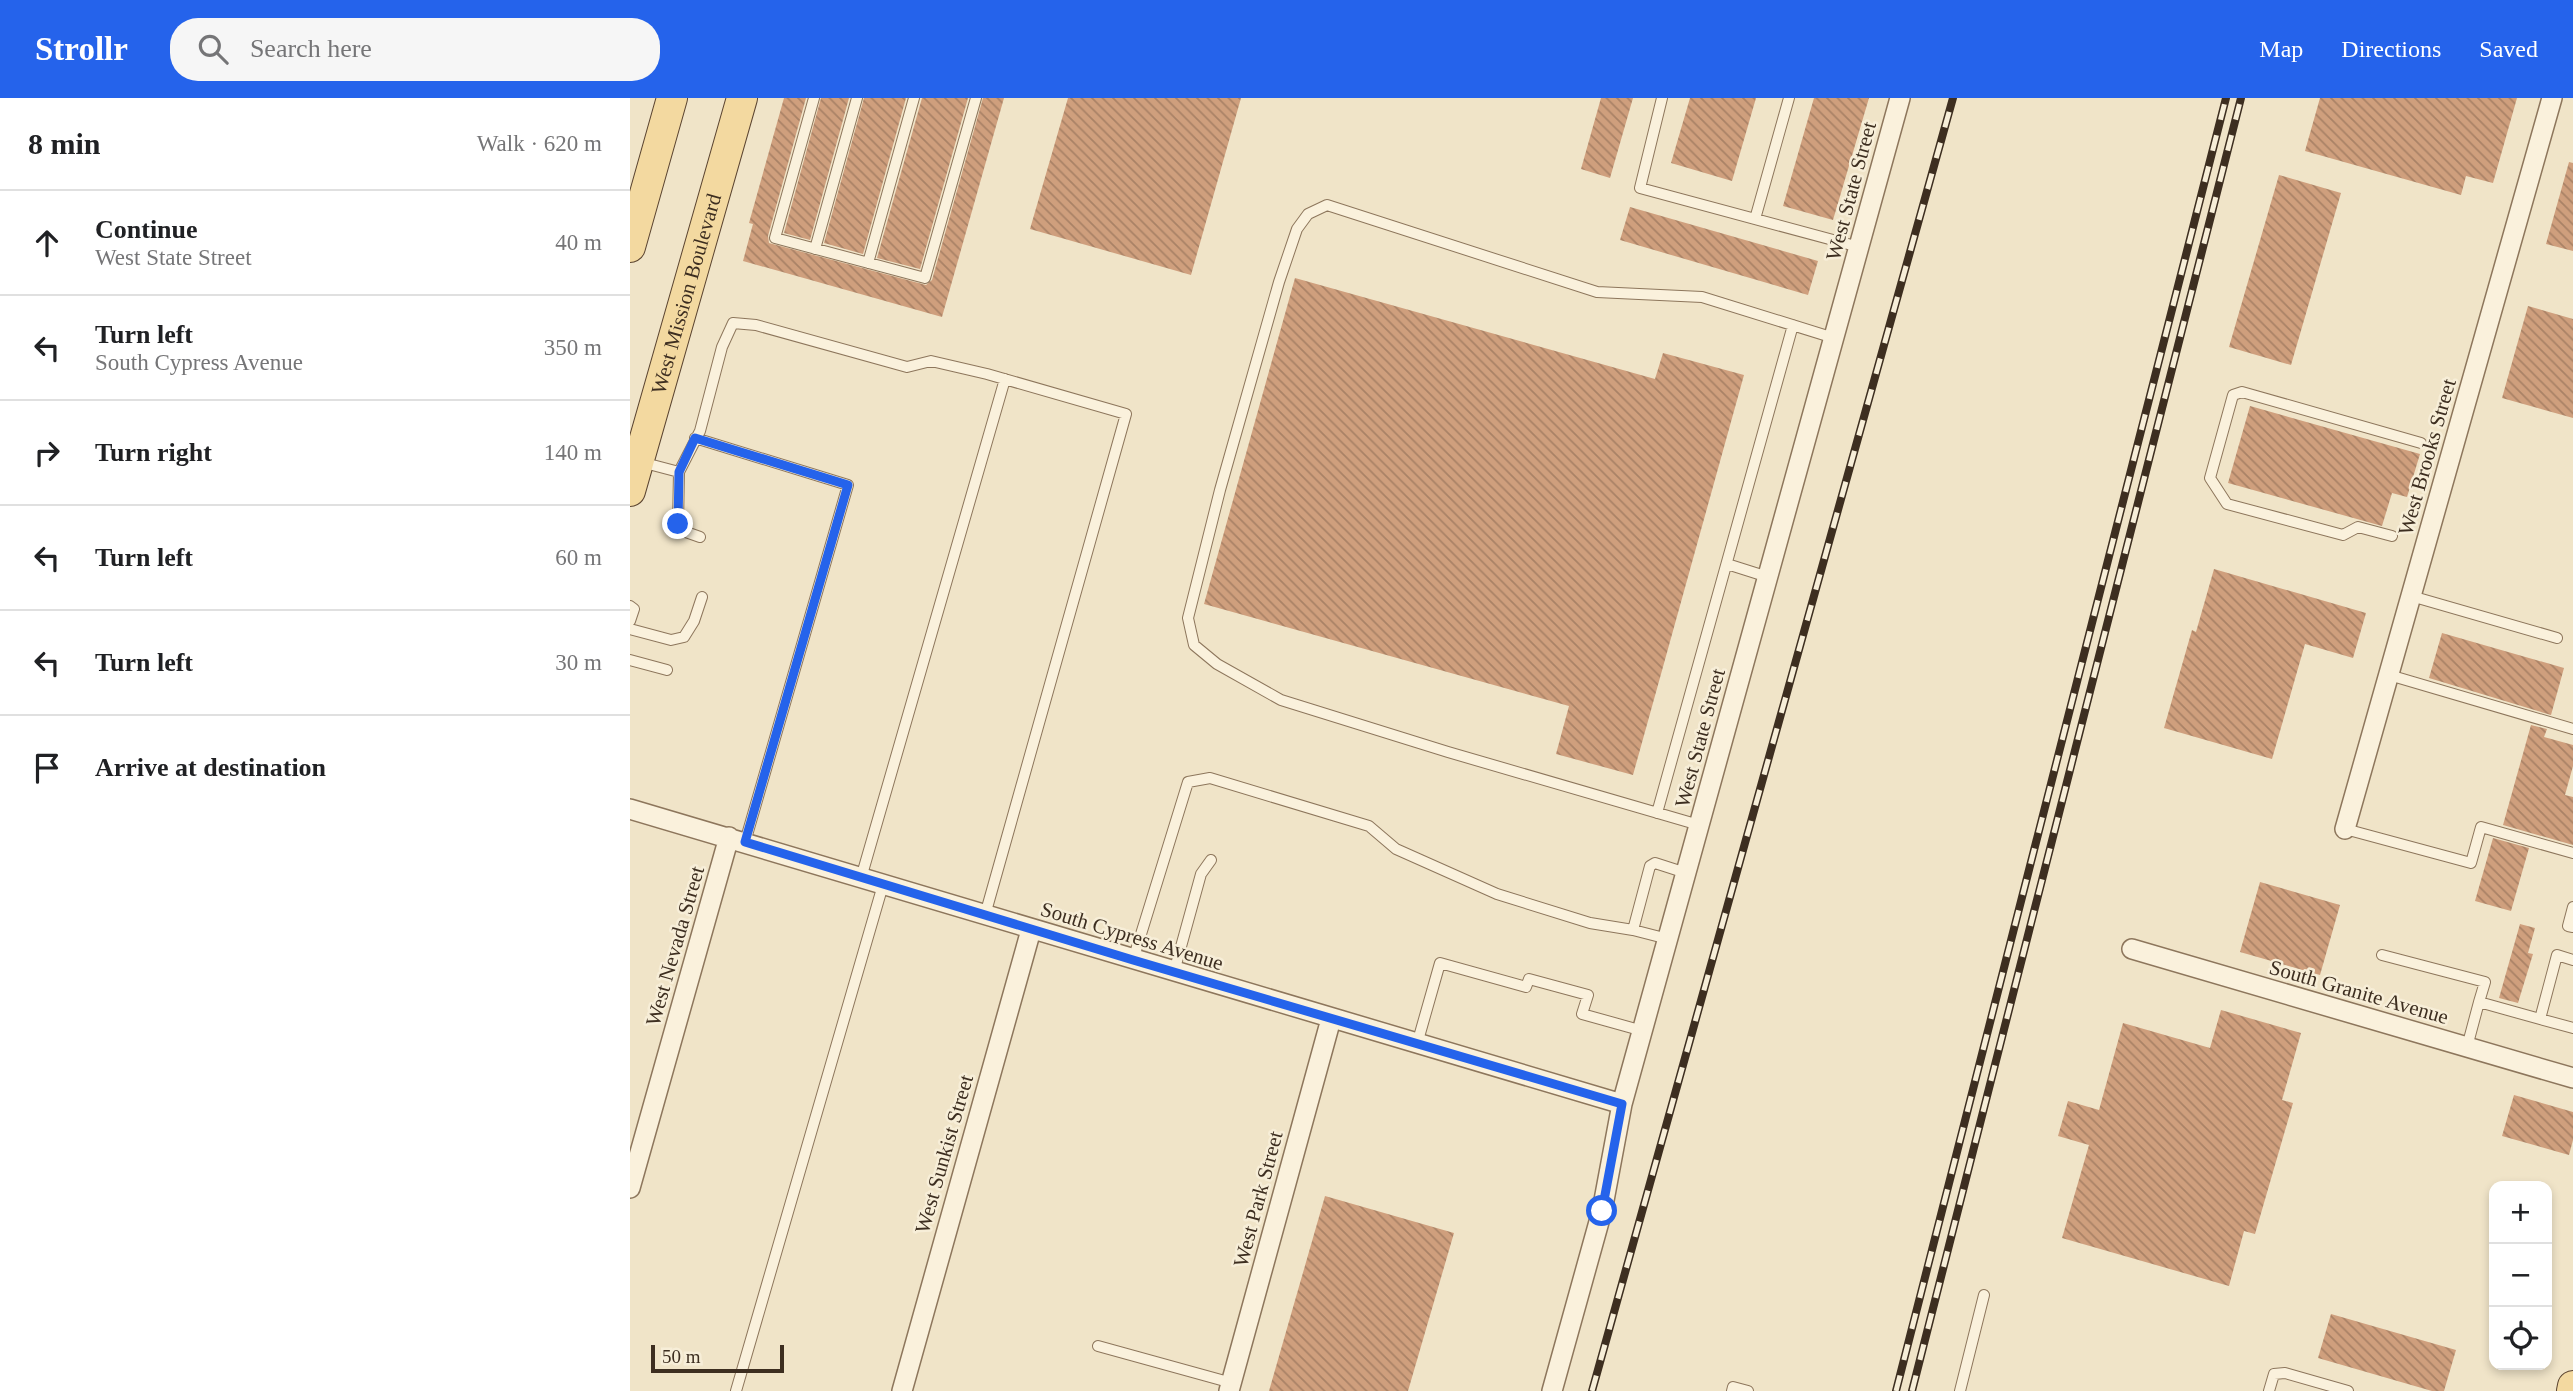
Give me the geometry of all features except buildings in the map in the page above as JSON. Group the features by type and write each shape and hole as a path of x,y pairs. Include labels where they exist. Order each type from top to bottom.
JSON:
{"main road":[{"path":"630,247 672,98"},
{"name":"West Mission Boulevard","path":"630,491 742,98"}],"street":[{"name":"West State Street","path":"1552,1391 1602,1211 1622,1104 1900,98"},
{"name":"West Brooks Street","path":"2345,829 2552,98"},
{"name":"South Cypress Avenue","path":"630,809 1622,1104"},
{"name":"West Nevada Street","path":"630,1188 737,840"},
{"name":"West Sunkist Street","path":"902,1391 1031,930"},
{"name":"South Granite Avenue","path":"2132,949 2573,1078"},
{"name":"West Park Street","path":"1231,1387 1331,1019"}],"lane":[{"path":"814,98 775,238 925,278 976,98"},
{"path":"815,248 857,98"},
{"path":"868,263 914,98"},
{"path":"1662,98 1640,188 1859,247"},
{"path":"1755,219 1789,98"},
{"path":"1699,825 1281,700 1217,664 1194,645 1188,618 1224,477 1279,282 1297,229 1308,214 1327,205 1597,292 1702,296 1834,338"},
{"path":"700,537 683,531 678,524 679,472 700,431 722,347 733,323 755,325 907,367 931,361 1126,414 985,915"},
{"path":"1657,813 1794,326"},
{"path":"861,877 1005,379"},
{"path":"2392,537 2358,527 2343,535 2227,504 2210,478 2233,395 2242,392 2421,443"},
{"path":"695,438 848,485 737,840"},
{"path":"639,461 679,472"},
{"path":"1727,564 1768,578"},
{"path":"2411,596 2557,638"},
{"path":"630,629 671,640 684,637 694,621 702,597"},
{"path":"630,607 634,610 630,621"},
{"path":"630,660 667,670"},
{"path":"2389,676 2573,729"},
{"path":"1133,960 1188,782 1210,778 1369,826 1396,849 1497,894 1590,923 1668,939"},
{"path":"2345,829 2471,863 2481,827 2573,853"},
{"path":"1174,972 1201,874 1211,860"},
{"path":"1633,930 1650,866 1656,863 1686,873"},
{"path":"736,1391 883,885"},
{"path":"2573,907 2568,926 2573,927"},
{"path":"2382,955 2485,982 2467,1047"},
{"path":"2540,1019 2557,955 2573,960"},
{"path":"1417,1044 1440,963 1526,987 1529,979 1588,995 1582,1014 1643,1031"},
{"path":"2479,1002 2573,1028"},
{"path":"1960,1391 1984,1295"},
{"path":"1098,1346 1231,1387"},
{"path":"2269,1391 2274,1374 2285,1373 2348,1391"},
{"path":"1732,1391 1733,1387 1748,1391"}],"railway":[{"path":"1592,1391 1953,98"},
{"path":"1896,1391 2226,98"},
{"path":"1912,1391 2241,98"}],"route":[{"path":"678,524 679,472 695,438 848,485 745,842 1622,1104 1602,1211"}]}
